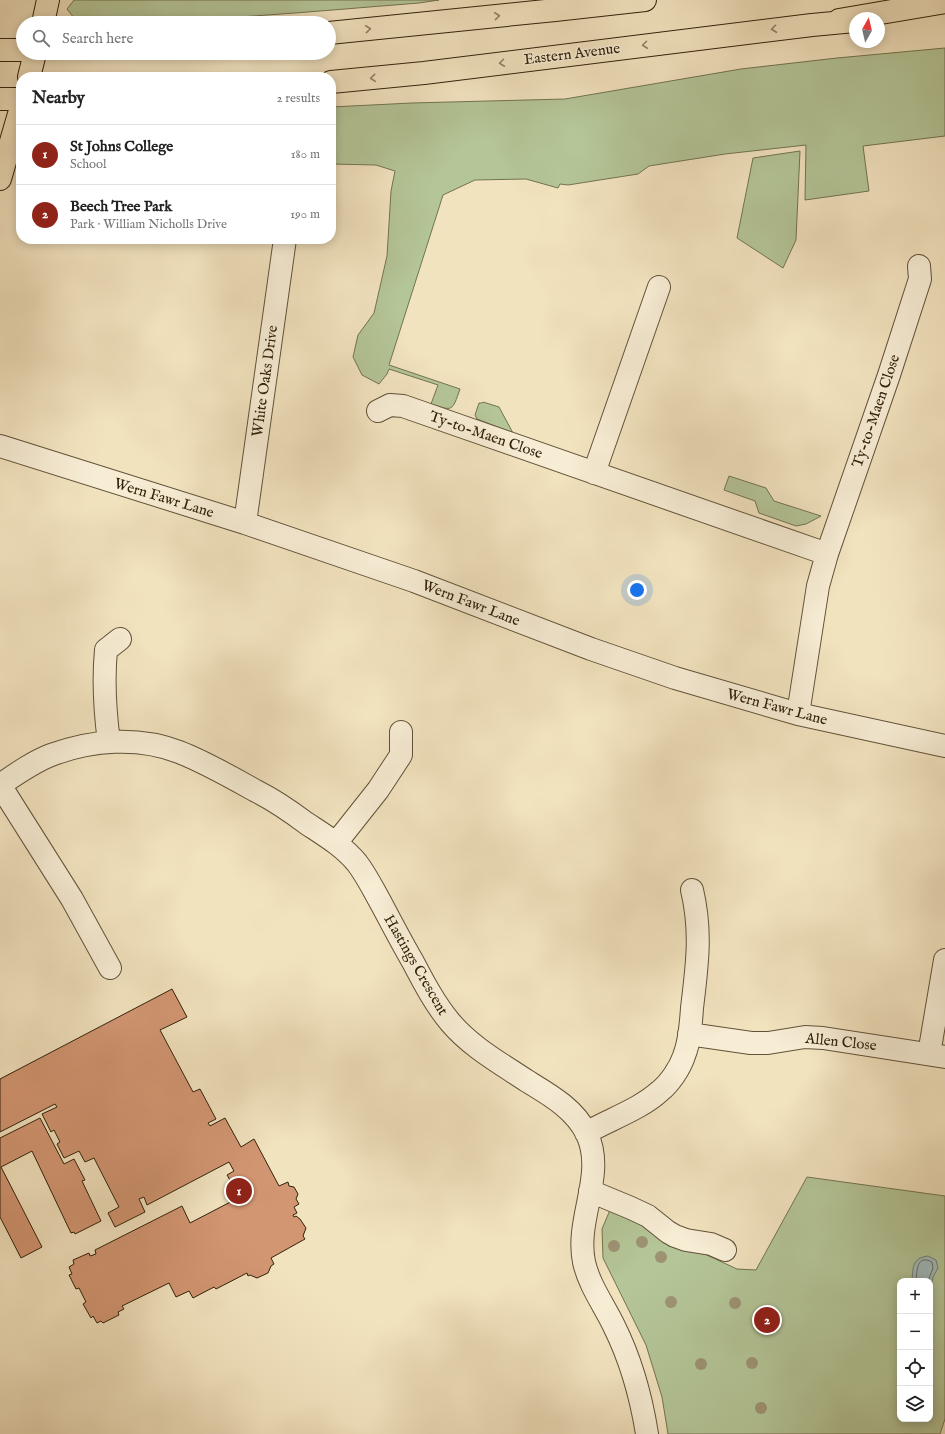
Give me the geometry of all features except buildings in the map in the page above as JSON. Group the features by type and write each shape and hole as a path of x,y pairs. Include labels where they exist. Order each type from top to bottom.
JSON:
{"main road":[{"path":"555,10 596,0"},
{"path":"336,32 645,0"},
{"path":"812,24 945,2"},
{"path":"885,18 945,13"},
{"path":"812,24 849,21"},
{"name":"Eastern Avenue","path":"336,82 424,73 812,24"},
{"path":"0,50 16,50"},
{"path":"30,72 33,60"},
{"path":"0,99 16,99"},
{"path":"0,179 16,126"}],"street":[{"name":"White Oaks Drive","path":"245,523 285,244"},
{"name":"Ty-to-Maen Close","path":"798,714 818,586 827,554 920,279 919,266"},
{"path":"594,473 659,287"},
{"name":"Ty-to-Maen Close","path":"378,410 390,405 403,406 827,554"},
{"name":"Wern Fawr Lane","path":"0,446 245,523 414,581 598,652 674,678 798,714 945,746"},
{"path":"109,742 105,695 105,658 106,650 120,639"},
{"path":"336,843 378,790 401,754 401,732"},
{"name":"Hastings Crescent","path":"0,785 28,767 51,755 80,747 109,742 131,741 177,751 272,799 336,843 357,864 371,886 426,988 449,1021 469,1042 484,1053 557,1100 572,1114 586,1133 592,1151 593,1176 584,1223 582,1246 584,1262 588,1277 615,1326 626,1352 641,1398 647,1434"},
{"path":"0,785 72,899 110,968"},
{"path":"586,1133 644,1103 661,1090 674,1074 684,1056 689,1034 699,953 697,918 692,890"},
{"path":"937,1055 945,960"},
{"name":"Allen Close","path":"689,1034 751,1043 768,1043 805,1037 823,1038 937,1055"},
{"path":"590,1191 648,1216 675,1236 686,1240 711,1244 725,1250"}],"green space":[{"path":"74,0 439,0 419,3 248,16 72,16 67,9"},
{"path":"945,48 945,136 863,146 869,191 805,200 806,145 725,154 649,166 638,174 568,185 560,184 558,188 526,179 475,180 443,195 389,365 460,389 453,406 451,408 444,408 431,404 438,385 389,369 379,384 362,375 353,357 358,335 374,313 387,256 391,191 395,171 376,165 336,164 336,107 565,99 741,69"},
{"path":"800,151 796,240 783,268 737,238 753,158"},
{"path":"483,402 499,407 513,433 477,419 475,415 479,403"},
{"path":"729,476 766,488 774,501 821,516 806,524 796,526 759,513 755,501 724,490"},
{"path":"807,1177 945,1196 945,1419 940,1434 668,1434 662,1397 646,1345 603,1258 602,1229 610,1210 737,1269 756,1270"}],"water":[{"path":"928,1256 936,1260 938,1268 933,1278 912,1278 914,1264 923,1257"}],"place":[{"name":"St Johns College","path":"239,1191"},
{"name":"Beech Tree Park","path":"767,1320"}]}
